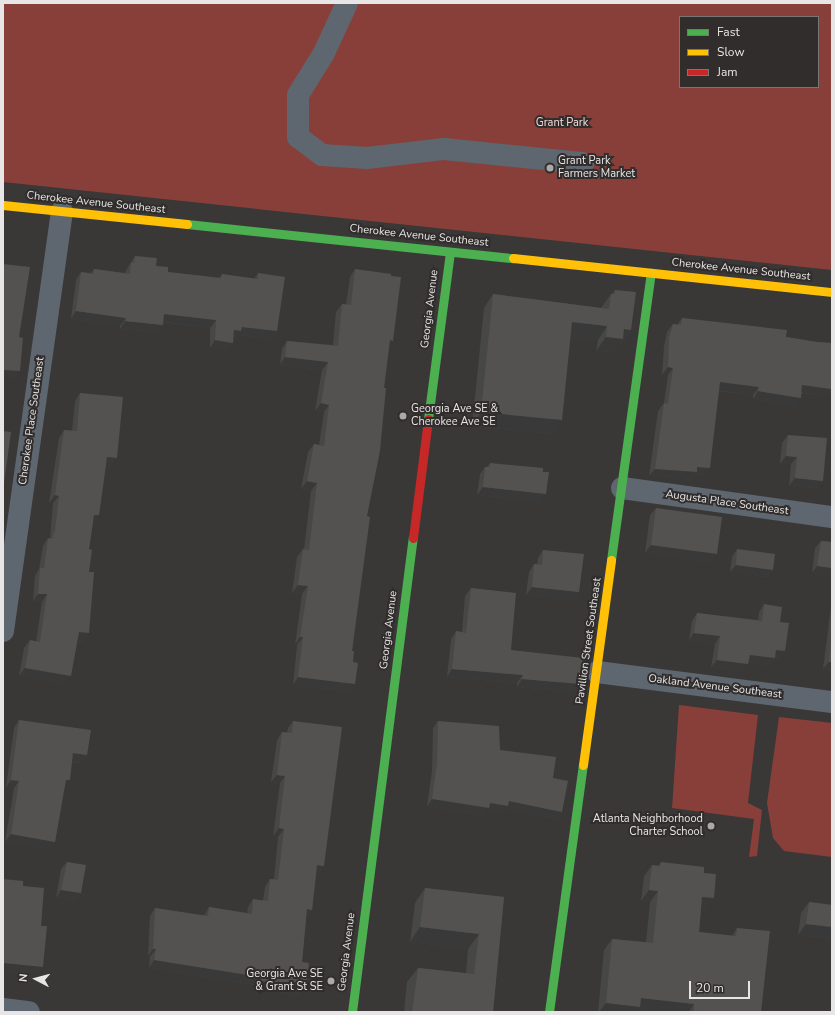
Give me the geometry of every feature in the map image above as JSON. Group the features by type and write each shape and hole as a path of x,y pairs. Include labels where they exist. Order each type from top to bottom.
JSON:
{"street":[{"path":"347,3 324,53 298,95 298,137 322,155 367,158 444,149 583,163"},
{"name":"Cherokee Avenue Southeast","path":"3,205 832,292"},
{"name":"Cherokee Place Southeast","path":"3,631 8,549 62,212"},
{"name":"Georgia Avenue","path":"352,1012 450,252"},
{"name":"Pavillion Street Southeast","path":"549,1012 651,273"},
{"name":"Augusta Place Southeast","path":"622,488 832,517"},
{"name":"Oakland Avenue Southeast","path":"597,672 832,702"},
{"path":"3,1009 29,1012"}],"green space":[{"name":"Grant Park","path":"3,3 832,3 832,270 3,182"},
{"path":"679,705 758,715 748,803 762,810 757,856 749,857 754,819 672,808"},
{"path":"779,717 832,723 832,857 784,851 773,838 767,803"}],"building":[{"path":"135,256 157,258 156,266 168,267 168,272 221,278 222,274 258,279 258,273 285,277 277,331 242,327 241,331 234,330 233,343 215,340 216,320 164,314 163,325 125,321 126,318 76,311 81,272 93,274 94,269 130,274 131,263 134,263"},
{"path":"3,264 30,267 19,337 23,338 20,371 3,370"},
{"path":"355,269 391,274 391,276 401,277 393,341 390,340 384,388 386,388 380,451 367,516 370,517 352,651 354,651 353,662 358,663 355,684 298,677 303,637 300,637 308,586 298,585 303,549 309,550 317,483 307,481 314,444 324,446 329,405 321,403 328,362 285,357 287,341 338,346 342,304 351,305"},
{"path":"615,290 636,292 631,330 624,329 623,339 606,337 607,326 572,322 562,420 481,412 493,294 609,309 611,294 615,294"},
{"path":"682,318 787,330 786,337 832,343 831,389 802,385 801,398 758,391 759,387 720,382 710,468 697,467 697,472 655,469 664,403 668,404 673,368 668,367 669,338 673,324 681,325"},
{"path":"80,393 123,397 117,458 107,457 99,515 94,515 89,549 92,550 89,572 94,572 89,633 79,632 71,676 25,668 30,640 40,642 47,594 38,594 40,568 44,568 48,538 52,539 55,530 59,496 55,495 64,430 77,431"},
{"path":"3,431 11,432 4,483 3,483"},
{"path":"788,435 827,438 823,481 795,478 797,457 786,456"},
{"path":"490,463 543,468 543,472 549,472 546,494 483,487 485,467 490,467"},
{"path":"656,508 722,517 717,554 651,545"},
{"path":"821,541 832,542 832,568 817,566"},
{"path":"737,549 775,554 773,570 736,565"},
{"path":"543,550 584,554 579,592 532,587 534,564 542,565"},
{"path":"471,588 516,593 511,650 583,658 580,684 522,679 523,675 452,669 456,631 466,633"},
{"path":"764,604 782,607 780,622 789,623 785,651 776,650 775,658 750,655 748,664 717,660 720,636 694,633 697,613 762,621"},
{"path":"832,635 832,662 829,662"},
{"path":"19,720 91,730 87,755 73,753 70,780 66,780 55,842 11,834 19,781 11,780"},
{"path":"293,721 342,727 324,866 317,865 312,910 307,909 302,962 309,963 306,987 261,981 261,977 154,960 156,949 153,949 155,908 208,916 209,907 252,914 253,899 268,901 270,879 278,880 284,829 279,828 285,776 277,775 282,732 292,733"},
{"path":"438,721 499,726 500,750 556,757 553,778 568,781 562,812 509,801 508,806 490,803 489,808 432,799 437,763"},
{"path":"67,862 86,865 81,893 61,890"},
{"path":"661,862 704,867 704,873 716,874 714,898 702,897 699,932 736,936 737,928 770,931 761,1012 694,1012 694,1004 641,998 640,1007 606,1003 612,939 653,943 658,891 649,890 652,865 660,866"},
{"path":"3,879 23,881 23,886 44,888 41,926 47,926 43,967 3,963"},
{"path":"425,888 504,897 493,1012 412,1012 418,968 474,974 479,934 420,927"},
{"path":"809,902 832,905 832,927 806,924"}],"traffic: fast":[{"path":"187,224 513,258"},
{"path":"428,419 450,252"},
{"path":"611,560 651,273"},
{"path":"352,1012 413,538"},
{"path":"549,1012 583,765"}],"traffic: slow":[{"path":"3,205 187,224"},
{"path":"513,258 832,292"},
{"path":"583,765 611,560"}],"traffic: jam":[{"path":"413,538 428,419"}],"place":[{"name":"Grant Park Farmers Market","path":"550,168"},
{"name":"Georgia Ave SE & Cherokee Ave SE","path":"403,416"},
{"name":"Atlanta Neighborhood Charter School","path":"711,826"},
{"name":"Georgia Ave SE & Grant St SE","path":"331,981"}]}
